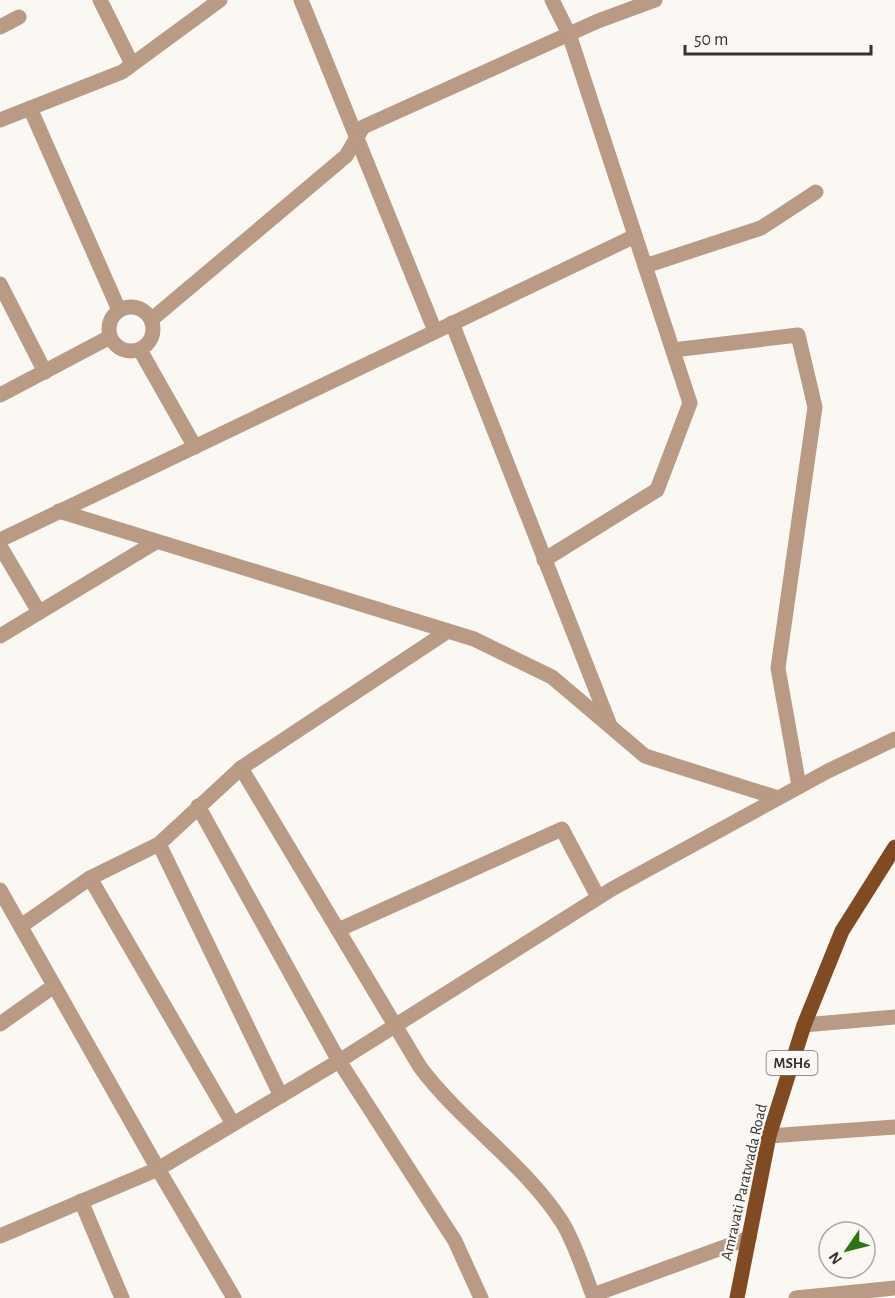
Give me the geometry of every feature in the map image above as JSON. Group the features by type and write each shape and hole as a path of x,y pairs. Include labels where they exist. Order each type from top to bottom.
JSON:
{"main road":[{"name":"Amravati Paratwada Road","path":"737,1298 769,1136 804,1025 842,931 895,847"}],"street":[{"path":"100,0 132,64"},
{"path":"0,120 122,72 220,0"},
{"path":"301,0 435,331"},
{"path":"544,560 657,490 690,403 569,34 552,0"},
{"path":"151,320 346,156 363,127 569,34 656,0"},
{"path":"0,27 19,17"},
{"path":"30,108 119,310"},
{"path":"645,266 761,228 816,192"},
{"path":"0,540 635,236"},
{"path":"0,284 45,372"},
{"path":"126,307 141,309 151,320 153,333 151,340 140,350 134,352 120,349 110,337 109,322 119,310 126,307"},
{"path":"452,323 610,726"},
{"path":"673,350 798,335 814,407 778,668 799,786"},
{"path":"0,395 110,337"},
{"path":"140,350 195,447"},
{"path":"59,511 154,543 474,639 552,677 645,756 778,798"},
{"path":"0,636 154,543"},
{"path":"0,546 39,612"},
{"path":"21,926 90,878 159,844 241,768 448,631"},
{"path":"0,1236 158,1169 339,1061 598,897 799,786 895,739"},
{"path":"241,768 432,1084 551,1207 567,1231 593,1297 749,1238"},
{"path":"198,806 339,1061 455,1241 482,1298"},
{"path":"338,930 562,829 598,897"},
{"path":"159,844 281,1096"},
{"path":"90,878 233,1124"},
{"path":"0,890 234,1298"},
{"path":"0,1024 54,986"},
{"path":"804,1025 895,1017"},
{"path":"769,1136 895,1127"},
{"path":"81,1201 122,1298"},
{"path":"796,1298 895,1288"}]}
